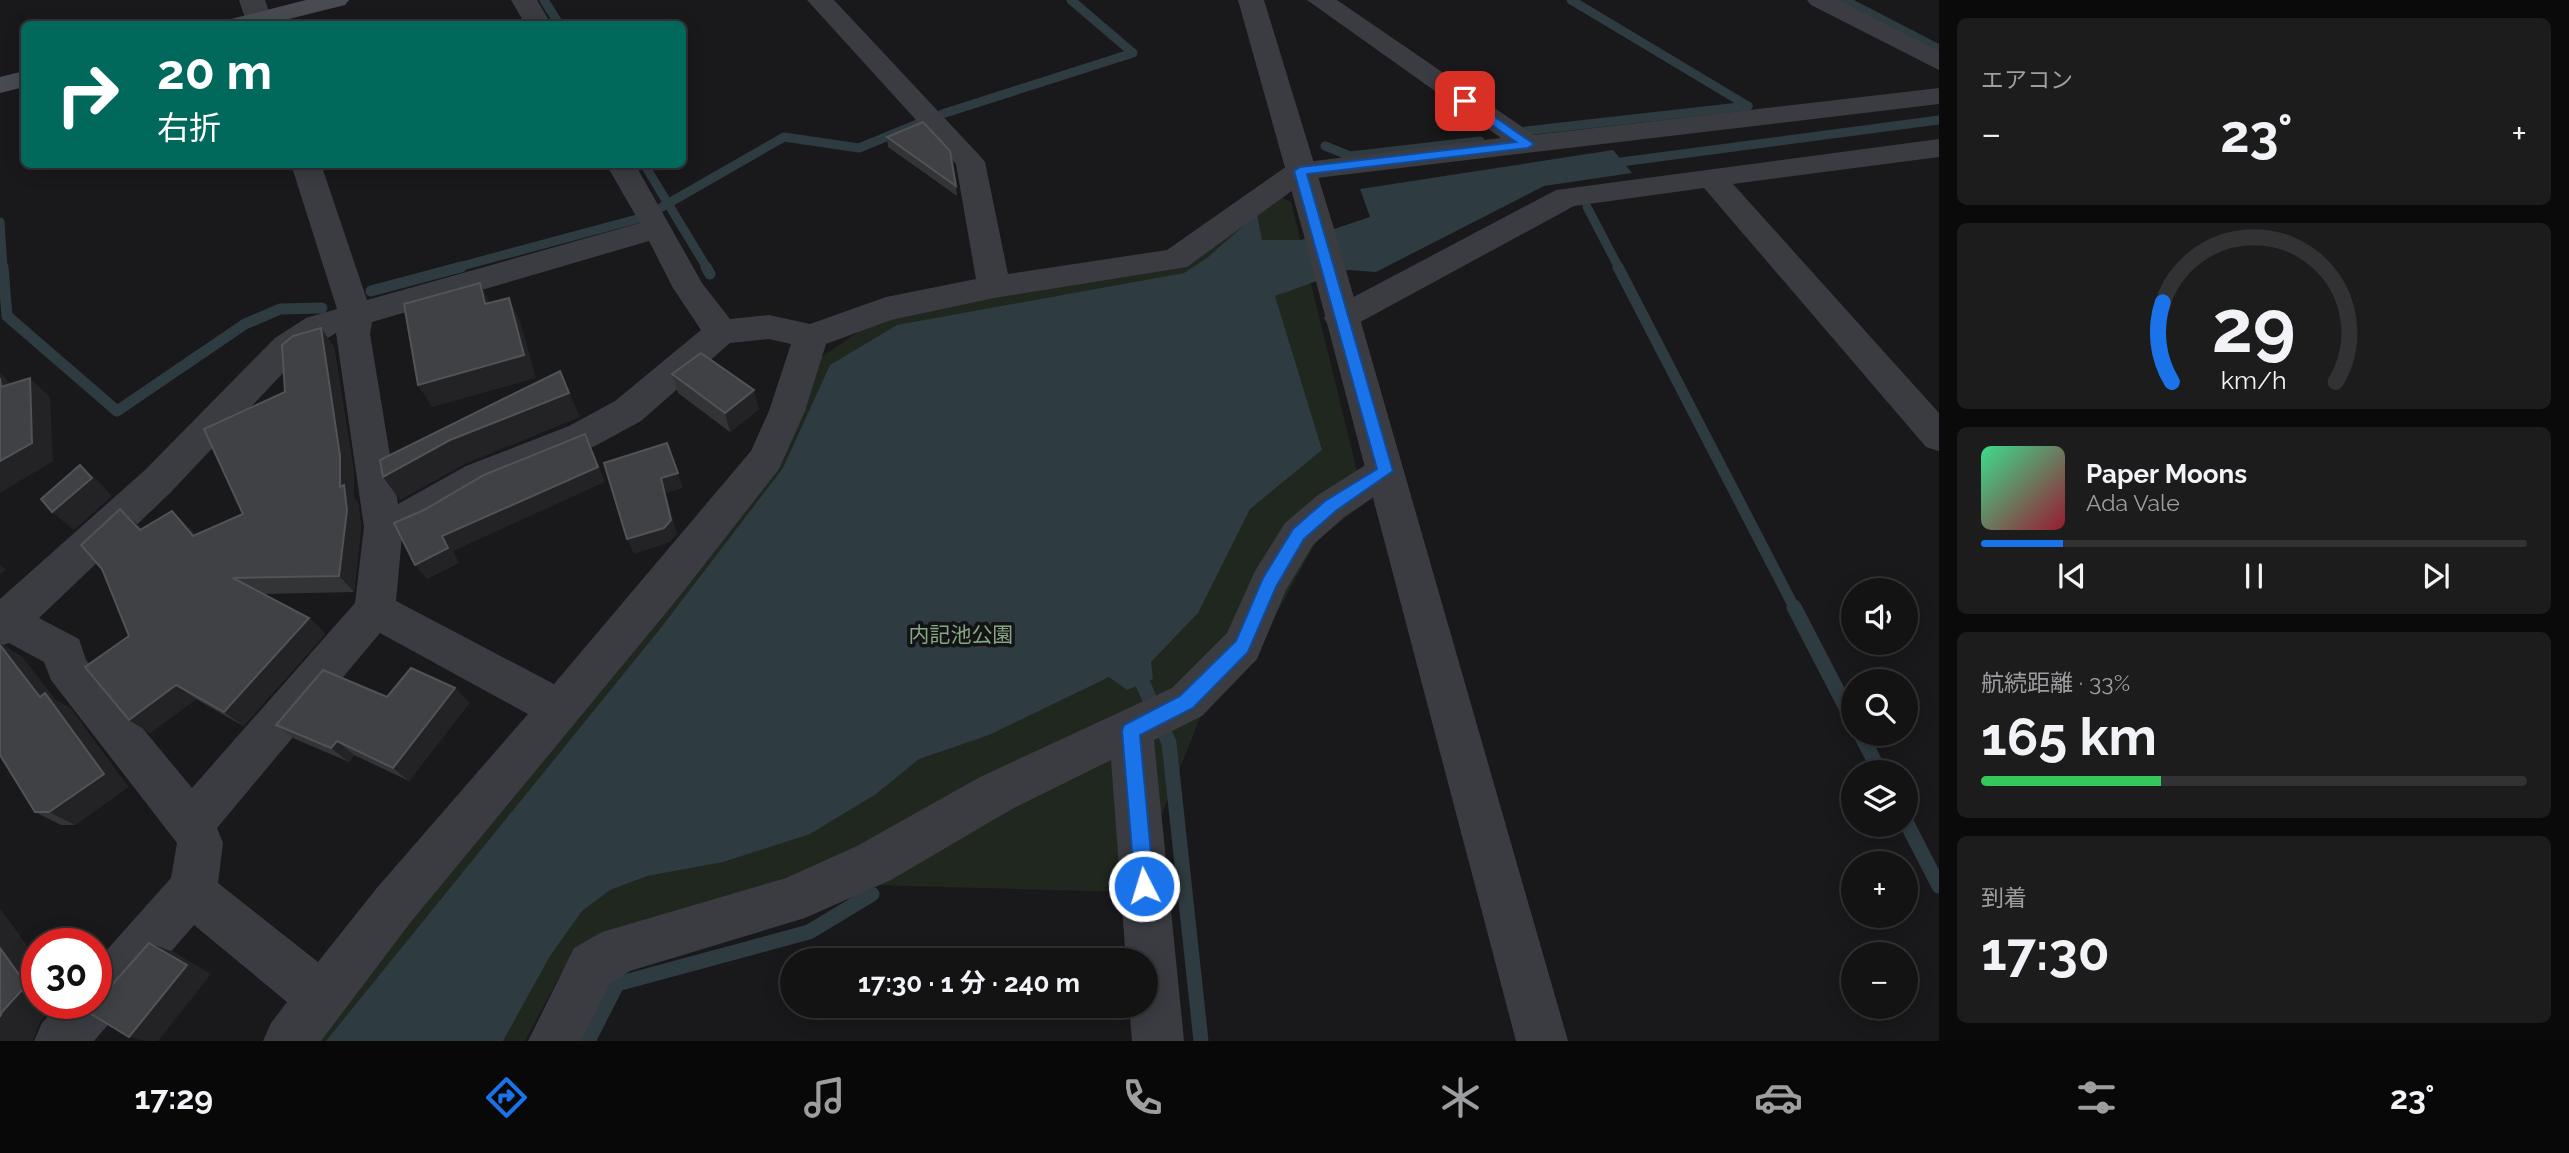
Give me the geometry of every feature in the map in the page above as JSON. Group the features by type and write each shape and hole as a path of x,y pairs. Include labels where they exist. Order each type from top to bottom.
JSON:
{"main road":[{"path":"253,17 337,0"},
{"path":"0,85 21,80"}],"street":[{"path":"524,0 536,21"},
{"path":"820,0 970,162 994,287"},
{"path":"1251,0 1319,232 1542,1041"},
{"path":"1320,0 1528,144"},
{"path":"1820,0 1939,62"},
{"path":"383,527 420,512 479,477 582,436 628,411 722,332 769,327 811,336 886,309 994,287 1176,260 1300,171 1939,96"},
{"path":"1336,300 1567,197 1939,148"},
{"path":"192,824 375,610 383,527 353,334 356,315 307,168"},
{"path":"622,168 689,288 722,332"},
{"path":"1711,177 1939,437"},
{"path":"321,997 192,893 200,843 192,824 66,667 64,652 2,623 158,481 287,347 318,326 658,228"},
{"path":"289,1041 393,906 558,708 665,585 766,459 788,411 811,336"},
{"path":"554,1041 592,966 619,949 800,895 874,863 996,793 1131,731 1186,702 1242,646 1269,583 1299,534 1331,506 1385,471"},
{"path":"375,610 558,708"},
{"path":"1131,731 1158,1041"},
{"path":"112,982 193,889"},
{"path":"60,1041 79,1019"}],"green space":[{"name":"内記池公園","path":"1280,197 1291,202 1365,503 1317,540 1251,660 1201,715 1131,892 870,885 564,968 525,1041 307,1041 662,608 814,362 870,324 938,307 1184,264"}],"shaded area":[{"name":"内記池公園","path":"1613,150 1632,173 1544,186 1376,272 1348,270 1275,296 1322,450 1250,509 1198,613 1151,662 1153,679 1127,690 1109,677 989,735 919,759 876,794 810,834 723,862 647,876 610,890 582,911 550,956 503,1041 326,1041 660,629 783,468 830,365 897,325 1184,273 1207,258 1257,214 1262,240 1301,240 1370,217 1360,189"}],"building":[{"path":"923,122 950,151 956,186 887,137"},
{"path":"480,283 485,304 509,298 524,355 418,385 404,304"},
{"path":"321,328 340,456 340,487 344,485 347,510 339,576 233,578 309,618 224,712 176,685 129,720 85,667 129,636 102,569 81,545 120,509 140,530 172,511 193,536 243,514 204,429 285,392 282,345 293,336"},
{"path":"701,353 754,390 725,413 672,374"},
{"path":"560,371 569,393 450,440 383,477 380,460"},
{"path":"0,378 1,387 30,378 32,443 0,461"},
{"path":"585,434 598,467 442,536 448,548 415,565 394,523 424,510 484,475"},
{"path":"667,443 678,473 661,478 671,520 664,528 627,539 604,463"},
{"path":"80,465 92,478 52,512 41,499"},
{"path":"0,645 40,697 45,693 104,774 49,812 35,812 0,755"},
{"path":"411,668 455,688 393,768 337,741 331,748 276,725 323,670 387,697"},
{"path":"149,943 187,965 129,1037 99,1019 112,1019 112,985"},
{"path":"0,948 21,977 21,991 0,1017"}],"waterway":[{"path":"544,0 557,21"},
{"path":"942,114 1133,53 1071,0"},
{"path":"1526,131 1748,106 1571,0"},
{"path":"1844,0 1939,49"},
{"path":"1606,164 1939,120"},
{"path":"668,204 784,137 859,148 920,123"},
{"path":"1325,146 1350,156 1480,141"},
{"path":"646,168 668,204"},
{"path":"662,207 668,204"},
{"path":"668,204 707,268"},
{"path":"1587,207 1619,268"},
{"path":"455,268 637,219"},
{"path":"0,222 3,268"},
{"path":"3,267 7,316 117,411 245,324 280,309 322,308"},
{"path":"371,291 461,267"},
{"path":"706,267 710,274"},
{"path":"1618,267 1795,609"},
{"path":"1794,607 1841,698"},
{"path":"1136,668 1169,743 1201,1041"},
{"path":"1867,746 1874,760"},
{"path":"1914,837 1939,886"},
{"path":"588,1041 617,984 809,932 872,894"}],"route":[{"path":"1144,886 1131,731 1186,702 1242,646 1269,583 1299,534 1331,506 1385,471 1300,171 1528,144 1465,101"}]}
